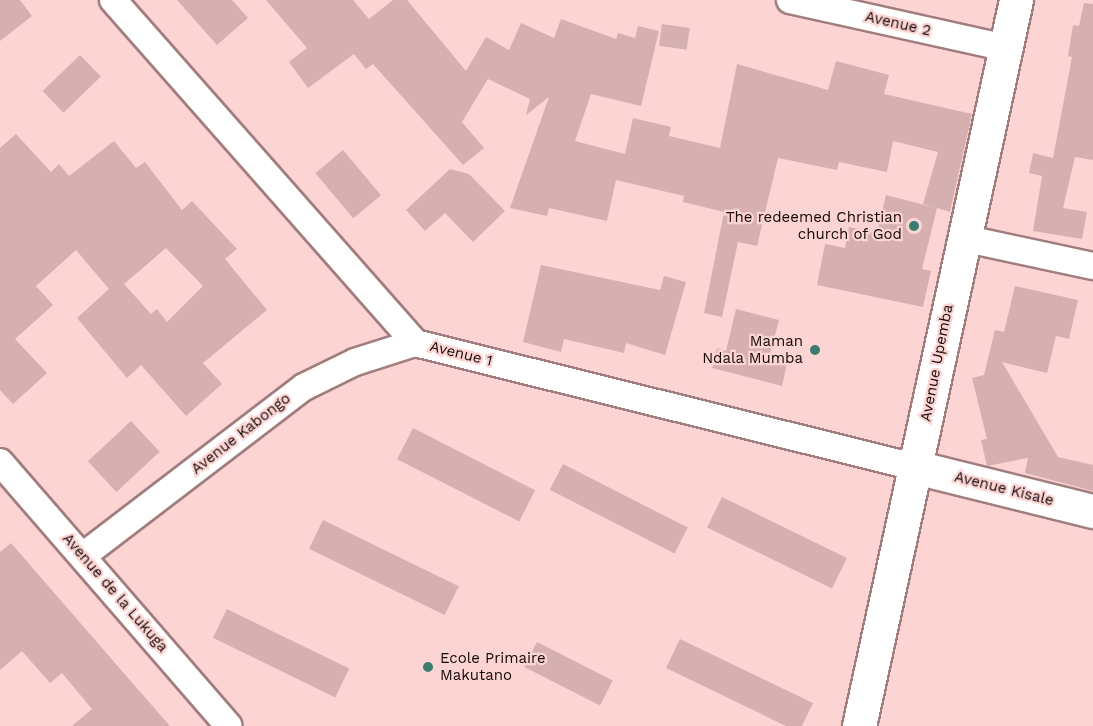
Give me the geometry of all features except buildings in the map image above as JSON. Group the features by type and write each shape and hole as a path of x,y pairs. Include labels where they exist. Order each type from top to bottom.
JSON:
{"street":[{"name":"Avenue 1","path":"113,0 415,343 915,467"},
{"name":"Avenue 2","path":"790,0 1006,48"},
{"name":"Avenue Upemba","path":"859,726 962,238 1016,0"},
{"path":"962,238 1093,266"},
{"name":"Avenue Kabongo","path":"84,555 303,387 355,362 415,343"},
{"name":"Avenue Kisale","path":"915,467 1093,511"},
{"name":"Avenue de la Lukuga","path":"4,475 84,555 229,726"}],"place":[{"name":"The redeemed Christian church of God","path":"914,226"},
{"name":"Maman Ndala Mumba","path":"815,350"},
{"name":"Ecole Primaire Makutano","path":"428,667"}]}
